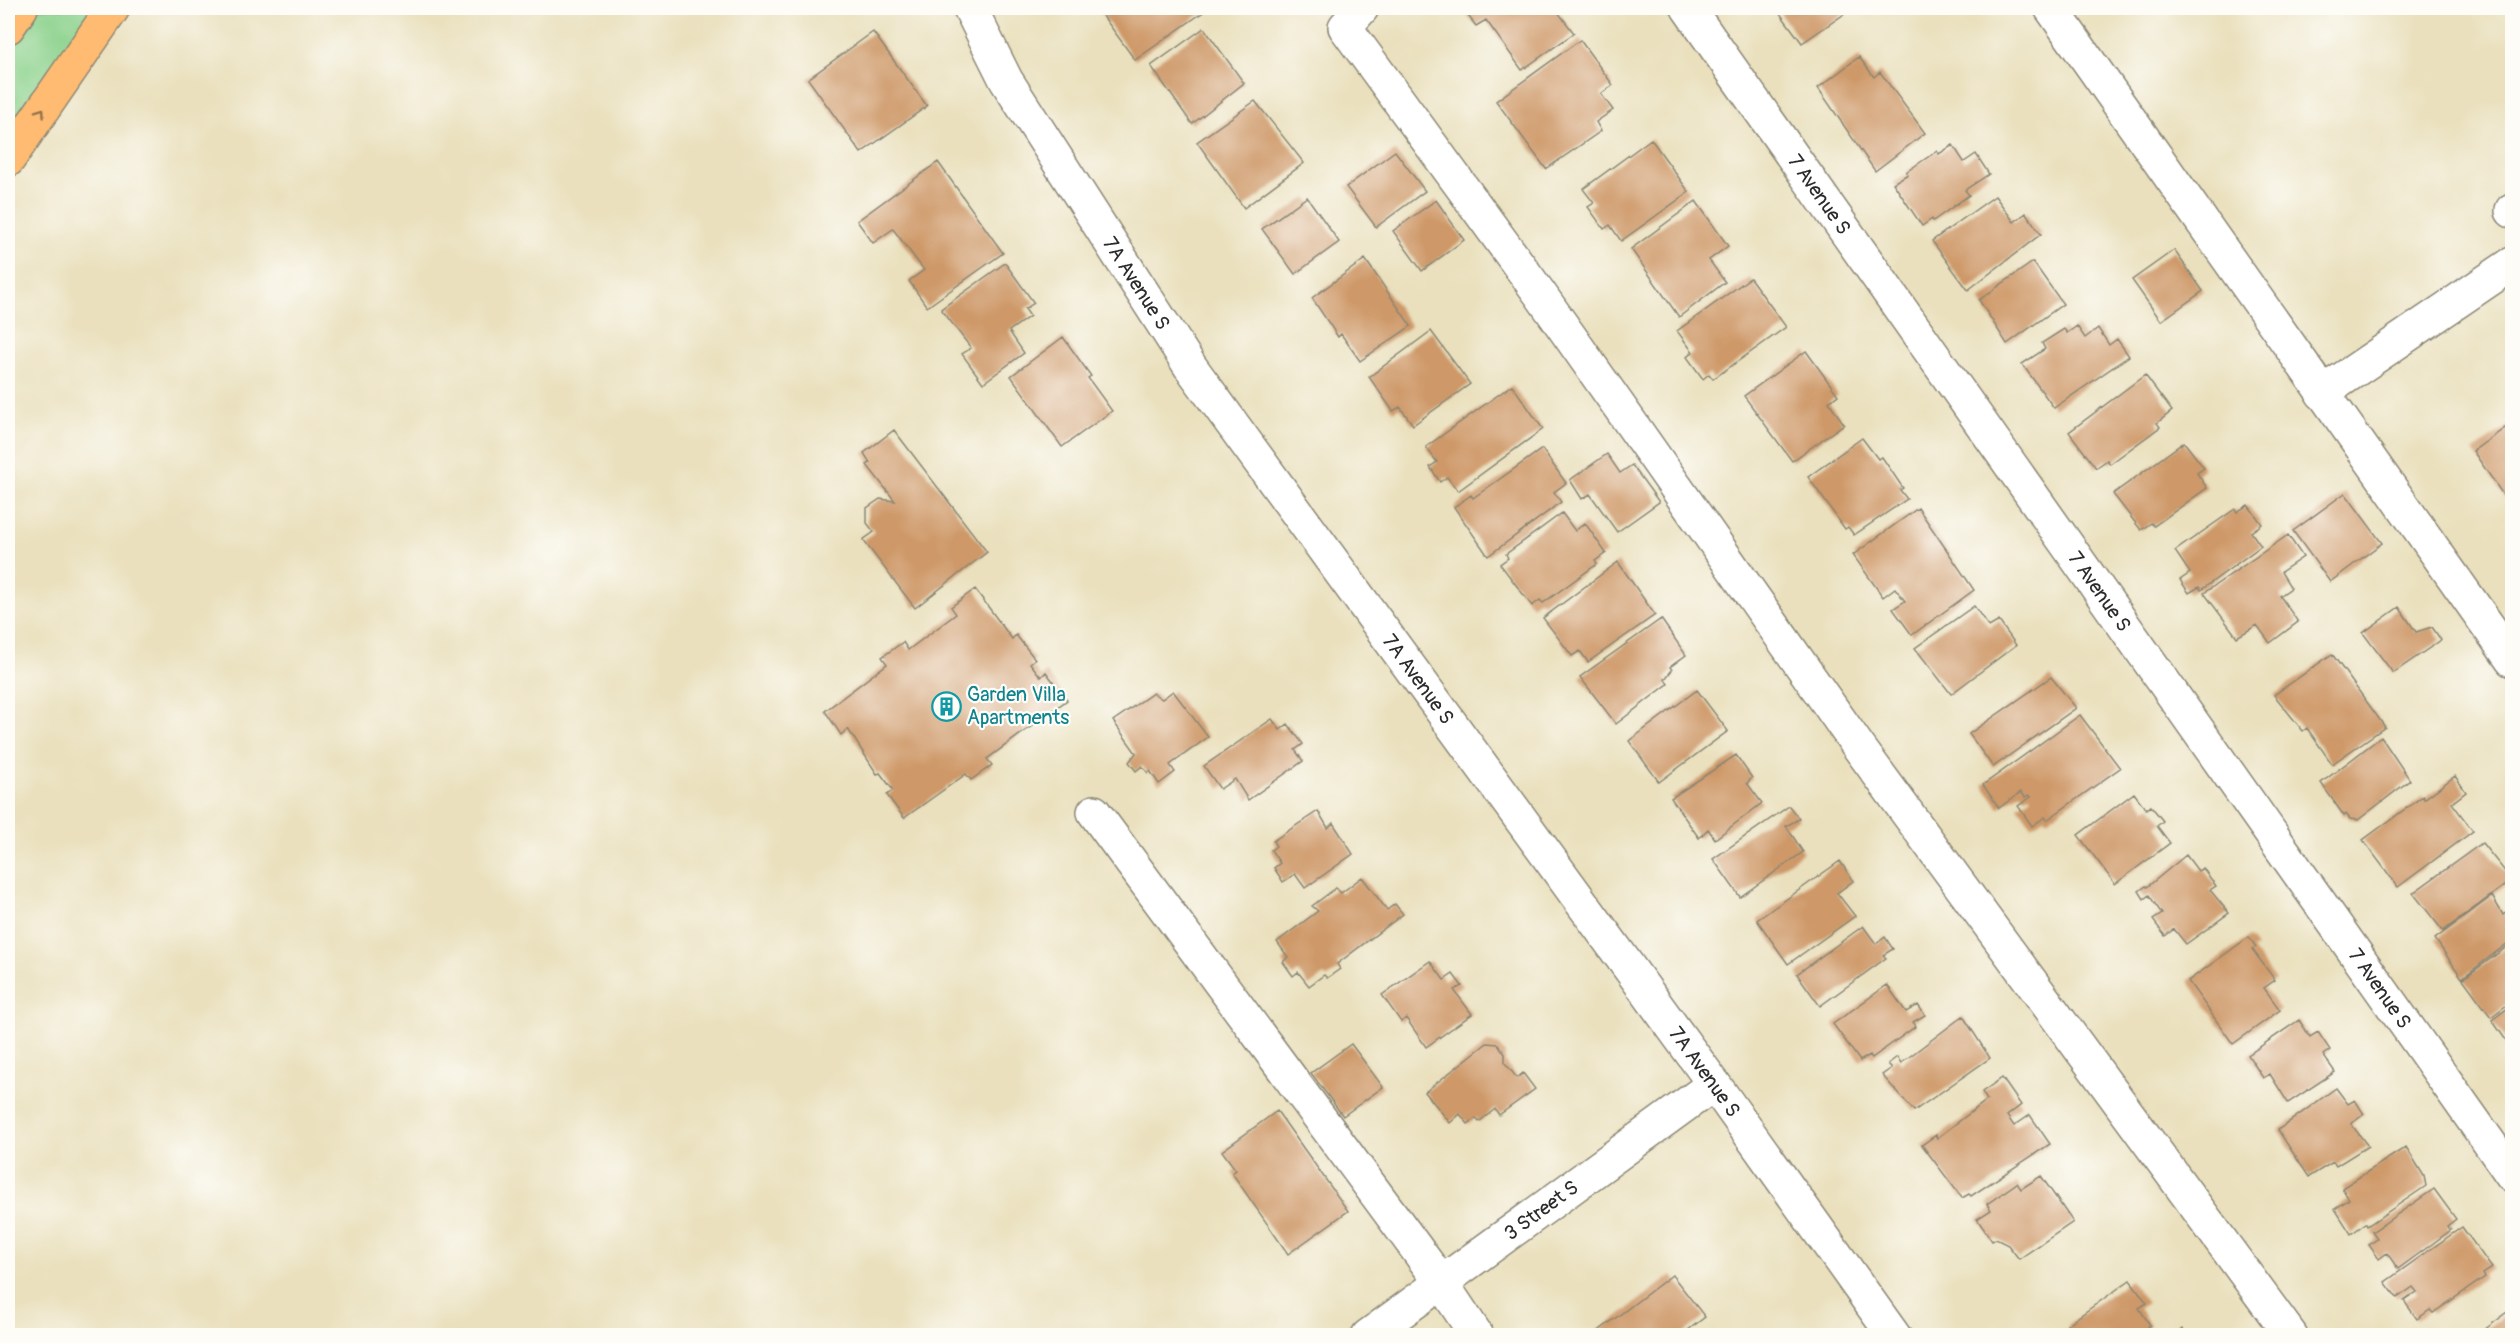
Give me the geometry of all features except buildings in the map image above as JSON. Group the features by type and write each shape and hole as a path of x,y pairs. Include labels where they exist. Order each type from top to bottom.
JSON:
{"main road":[{"path":"8,27 21,8"},
{"path":"8,160 113,8"}],"street":[{"name":"7A Avenue S","path":"970,8 1006,80 1190,366 1714,1084 1894,1335"},
{"path":"1362,8 1345,27 1540,294 1858,746 2291,1335"},
{"name":"7 Avenue S","path":"1688,8 2512,1175"},
{"path":"2051,8 2512,660"},
{"path":"2322,393 2512,264"},
{"path":"1094,812 1441,1282 1477,1335"},
{"name":"3 Street S","path":"1368,1335 1714,1084"}],"green space":[{"path":"8,8 99,8 8,126"}],"place":[{"name":"Garden Villa Apartments","path":"946,706"}]}
